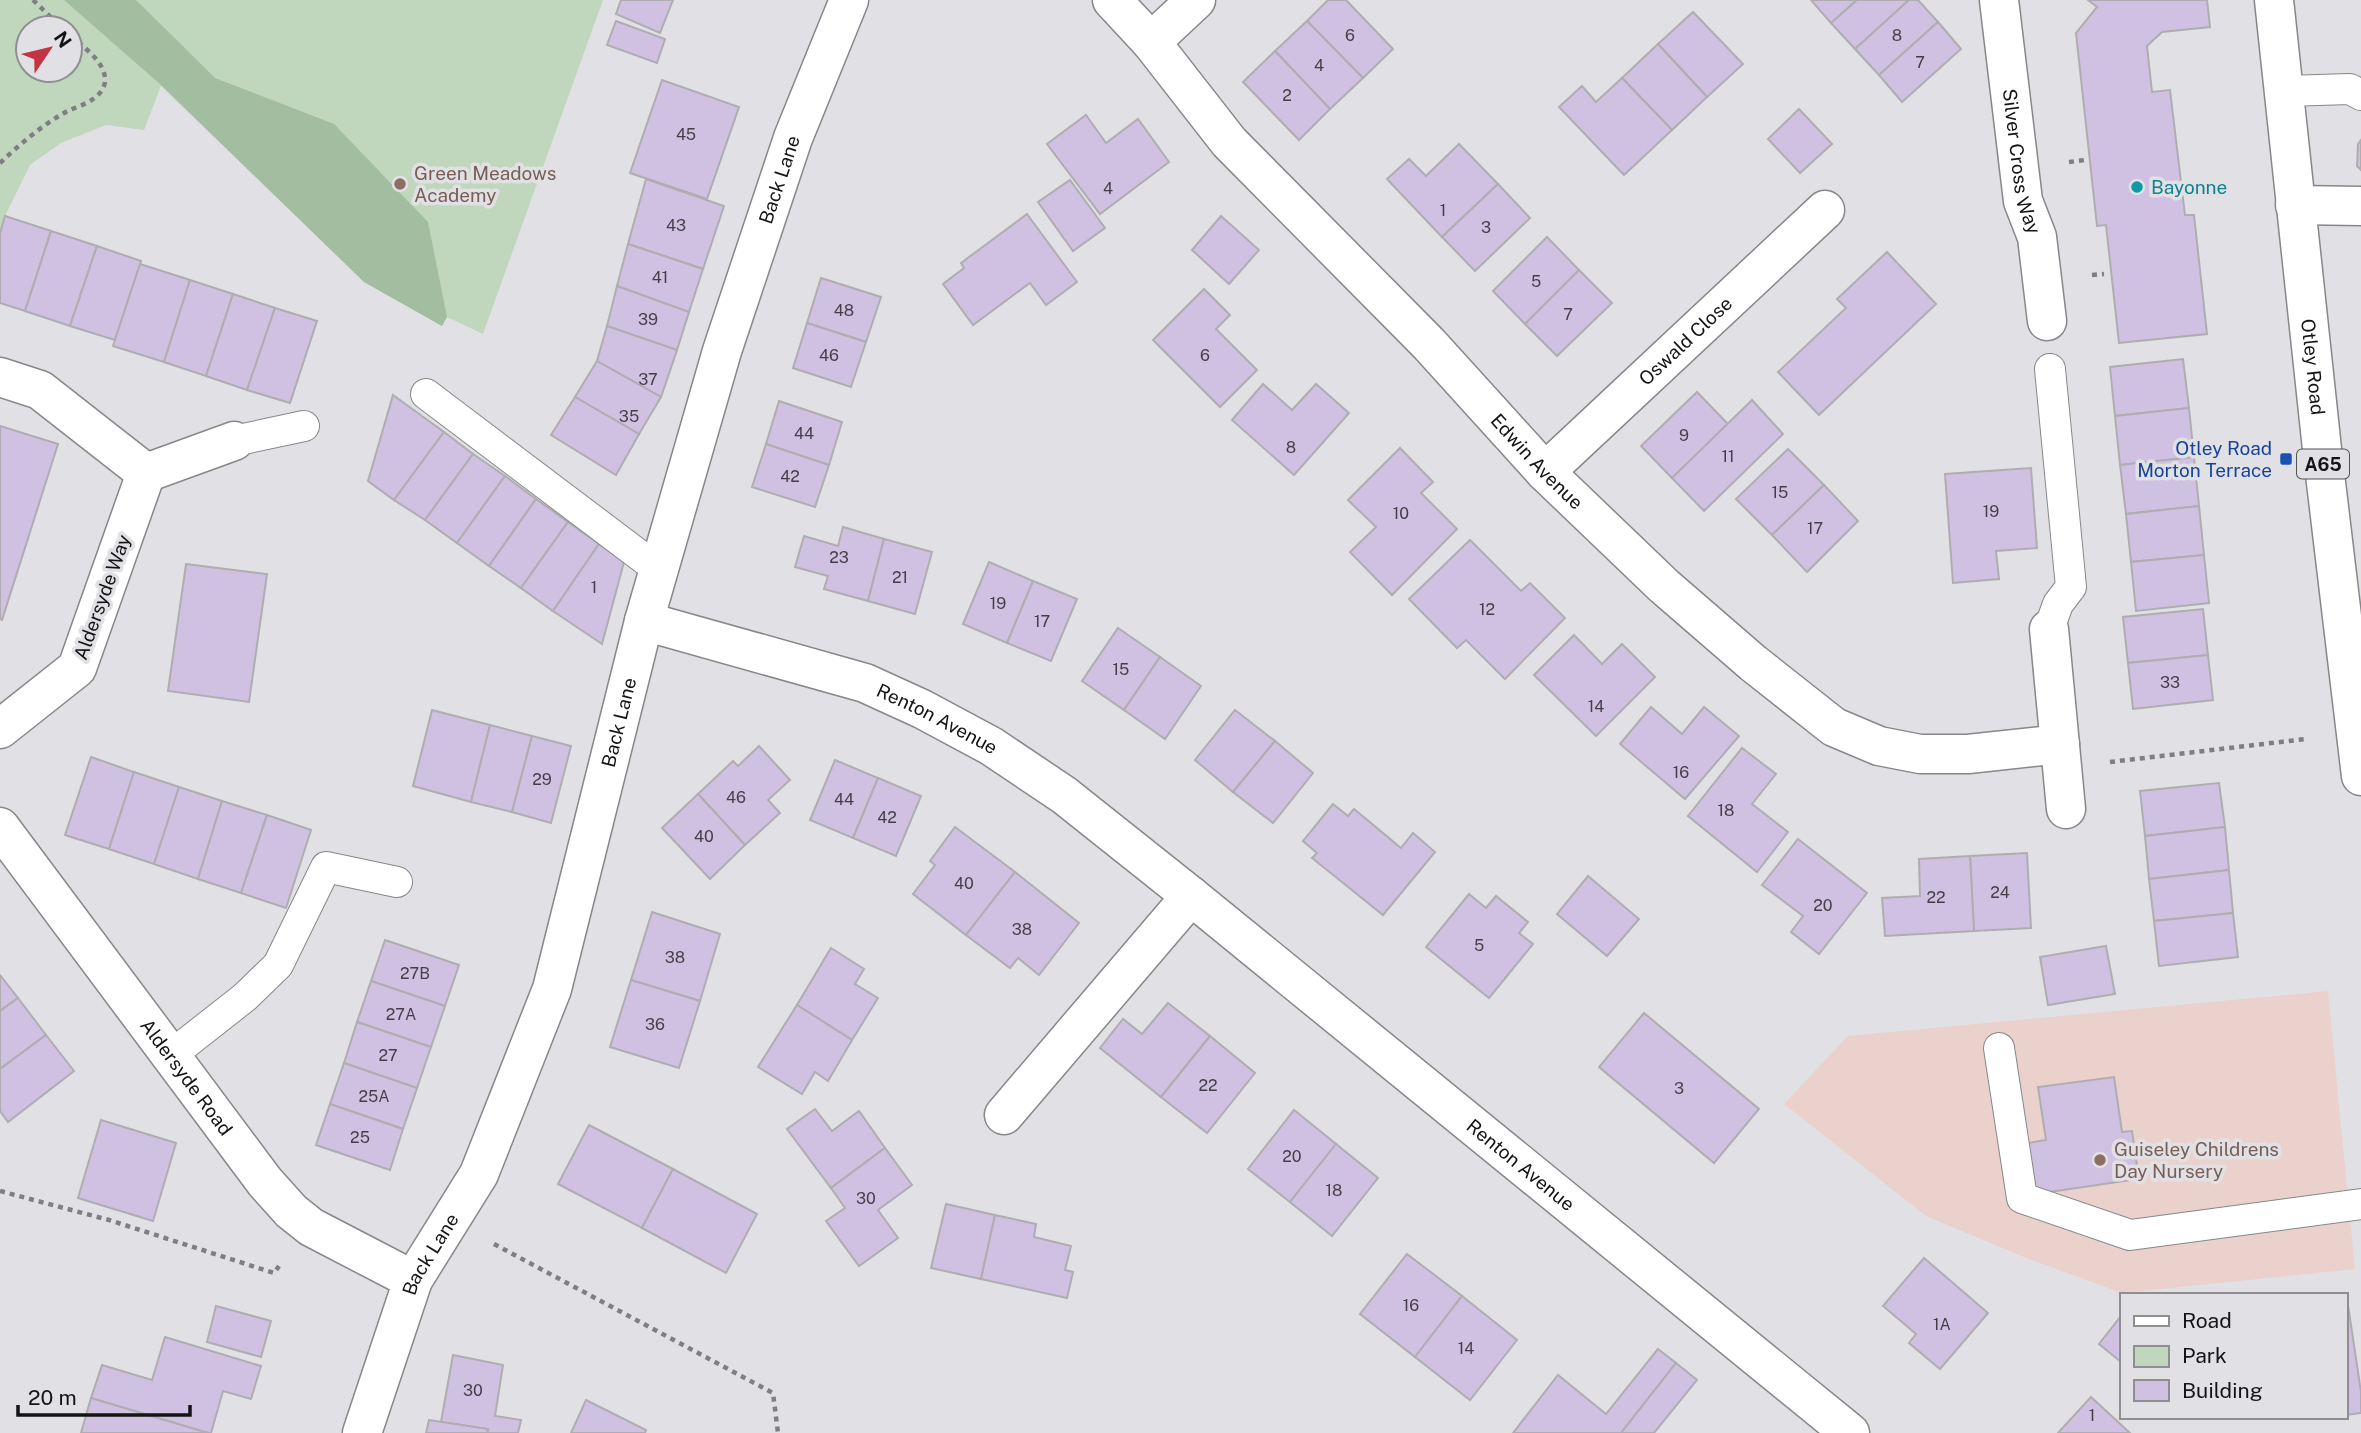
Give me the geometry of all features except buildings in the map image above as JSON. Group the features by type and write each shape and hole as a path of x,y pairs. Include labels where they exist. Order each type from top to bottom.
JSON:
{"street":[{"name":"Back Lane","path":"362,1433 412,1280 479,1174 552,989 644,621 722,351 778,179 849,0"},
{"name":"Edwin Avenue","path":"1112,0 1152,42 1229,142 1429,344 1545,472 1664,586 1753,663 1834,727 1879,746 1920,754 1968,754 2060,744"},
{"path":"1152,42 1196,0"},
{"name":"Silver Cross Way","path":"1998,0 2023,201 2038,237 2047,321"},
{"name":"Otley Road","path":"2274,0 2322,449 2361,776"},
{"path":"2295,205 2361,206"},
{"name":"Oswald Close","path":"1545,472 1825,210"},
{"path":"0,377 40,390 146,473 234,441"},
{"name":"Aldersyde Way","path":"0,729 77,668 146,473"},
{"name":"Renton Avenue","path":"644,621 865,683 992,746 1064,795 1191,896 1850,1433"},
{"path":"2049,629 2066,809"},
{"name":"Aldersyde Road","path":"0,827 265,1182 291,1211 311,1227 412,1280"},
{"path":"1004,1115 1191,896"}],"lane":[{"path":"2284,91 2357,87"},
{"path":"2049,629 2058,604 2071,587 2050,369"},
{"path":"426,394 659,570"},
{"path":"234,441 304,426"},
{"path":"170,1056 245,997 278,965 326,867 397,881"},
{"path":"1998,1048 2022,1198 2130,1235 2361,1204"}],"path":[{"path":"33,0 48,14"},
{"path":"0,163 31,136 64,113 100,94 106,83 103,71 84,48"},
{"path":"2060,744 2088,765 2356,733"},
{"path":"0,1191 109,1220 274,1273 311,1227"},
{"path":"450,1220 773,1393 778,1433"}],"shaded area":[{"name":"Guiseley Childrens Day Nursery","path":"2328,991 2355,1269 2122,1293 2031,1260 1926,1216 1784,1104 1848,1036"}],"green space":[{"name":"Green Meadows Academy","path":"0,0 603,0 483,334 447,317 442,326 364,282 161,86 144,130 106,125 61,143 30,165 5,216 0,233"},
{"path":"64,0 136,0 215,78 334,124 428,222 447,317 442,326 364,282 161,85 84,18 84,14 80,14"}],"place":[{"name":"Green Meadows Academy","path":"400,184"},
{"name":"Bayonne","path":"2137,187"},
{"name":"Otley Road Morton Terrace","path":"2286,459"},
{"name":"Guiseley Childrens Day Nursery","path":"2100,1160"}]}
